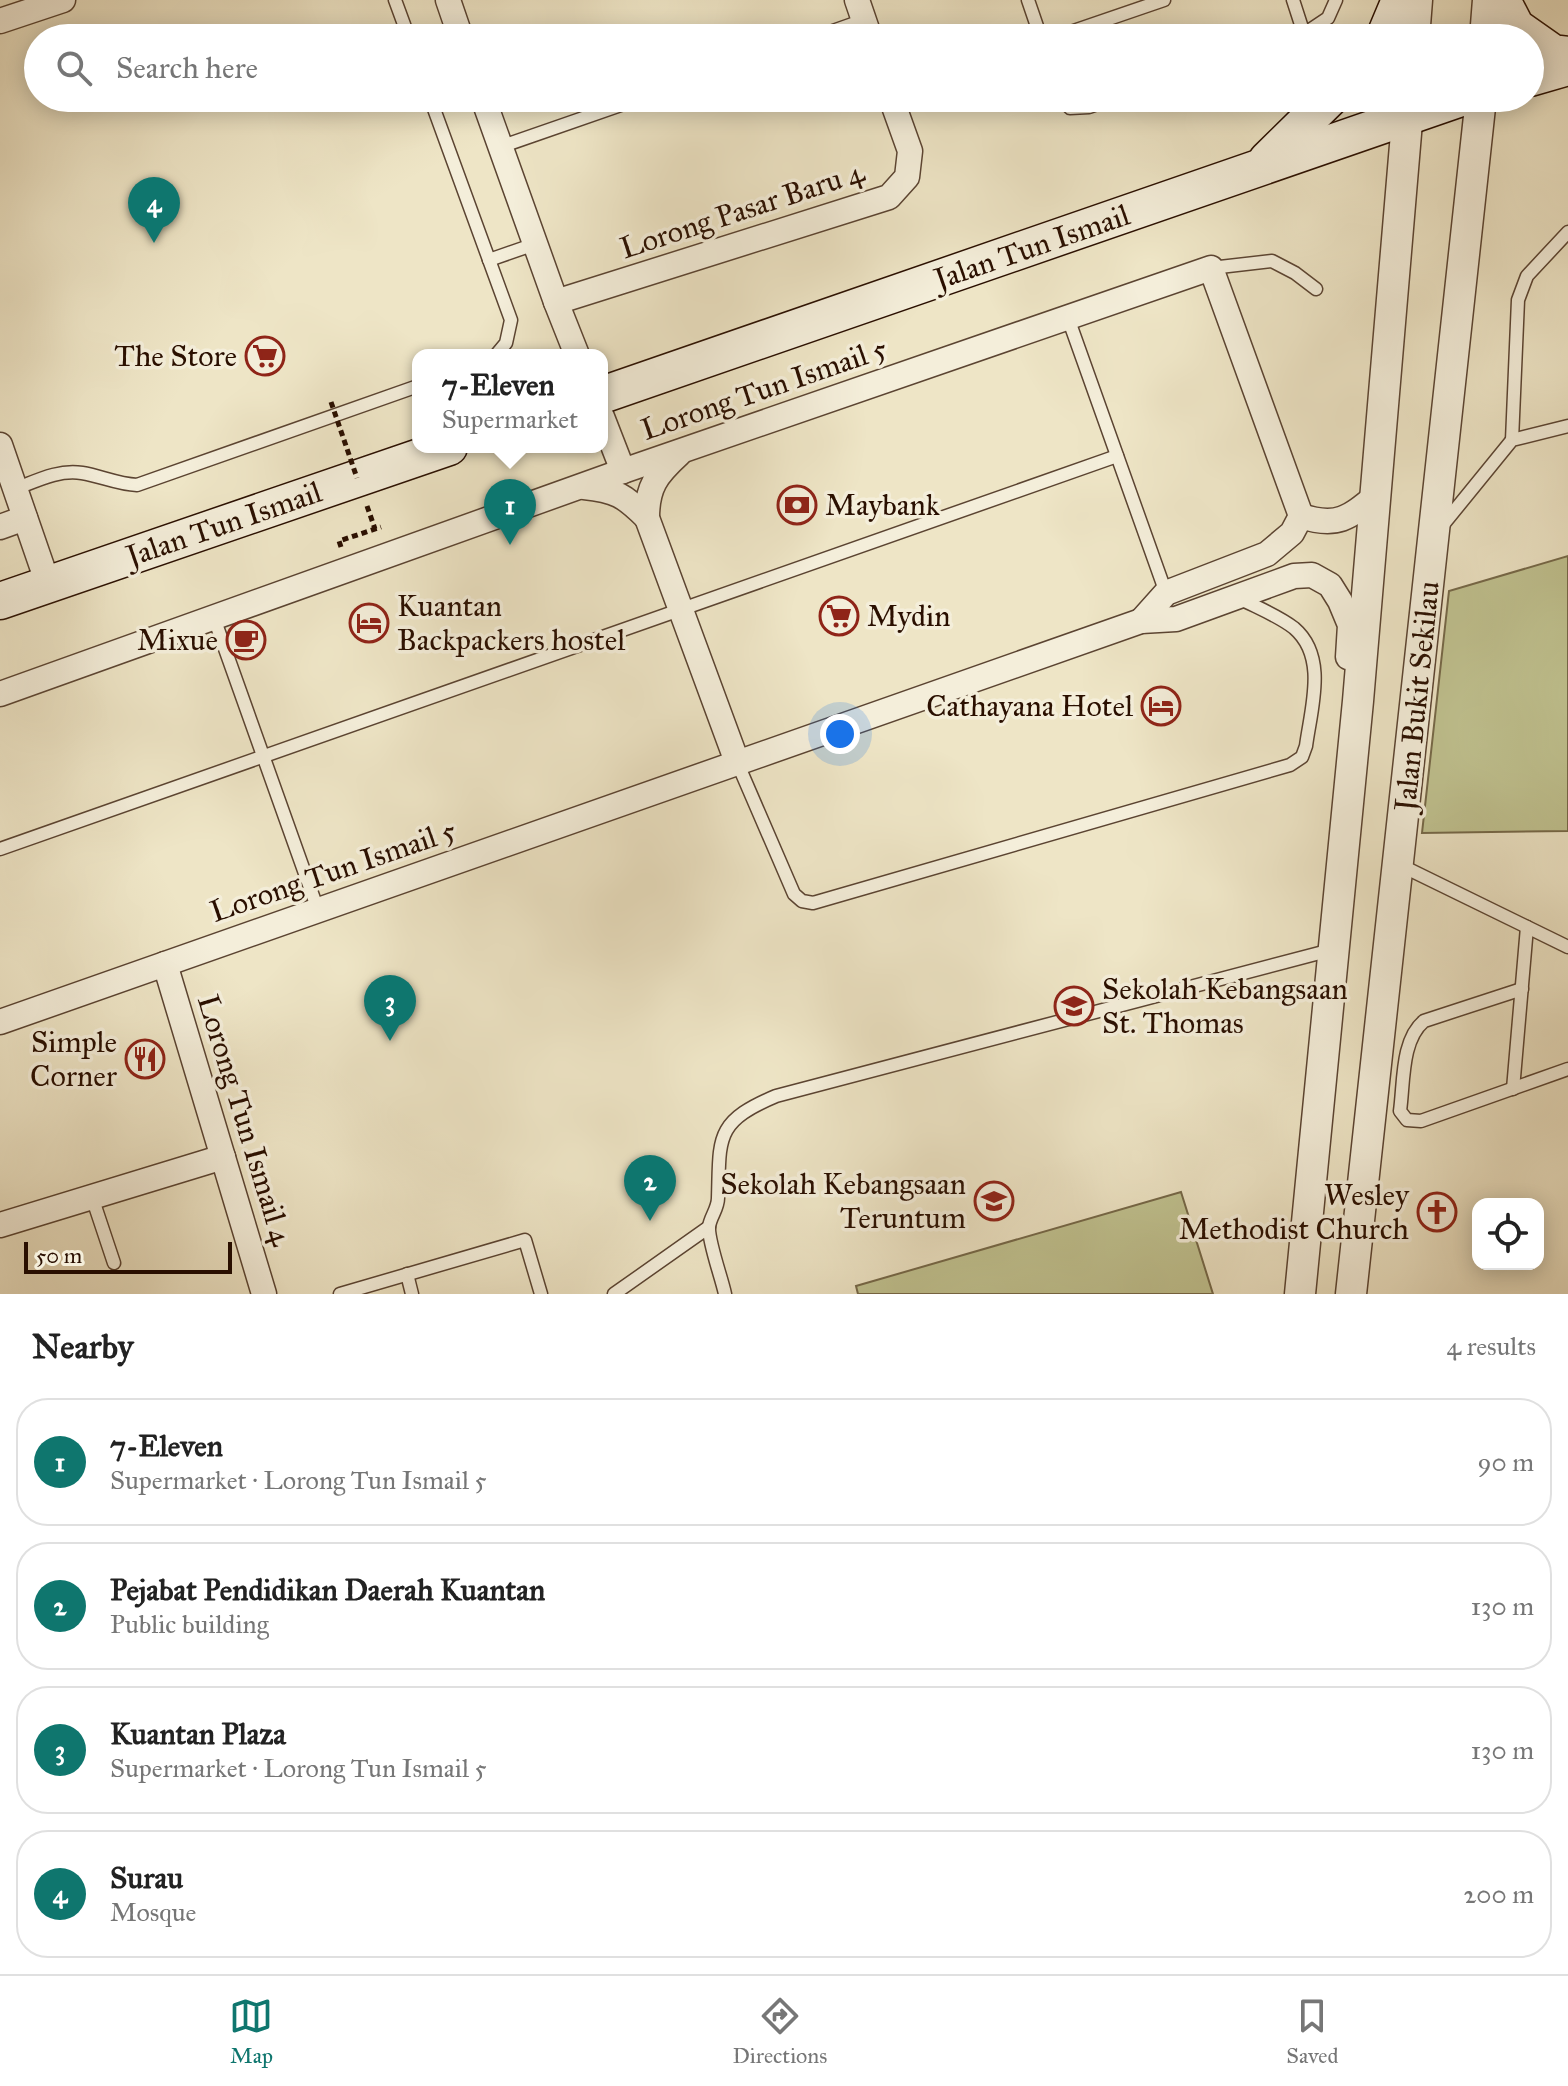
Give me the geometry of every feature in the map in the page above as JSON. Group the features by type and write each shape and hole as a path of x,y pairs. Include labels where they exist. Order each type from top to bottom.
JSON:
{"main road":[{"path":"1390,24 1400,0"},
{"path":"1502,0 1514,24"},
{"path":"1544,47 1553,53 1568,55"},
{"path":"1544,74 1568,67"},
{"path":"1260,167 1316,112"},
{"name":"Jalan Tun Ismail","path":"608,398 1260,167 1396,112"},
{"name":"Jalan Tun Ismail","path":"0,601 431,453"}],"street":[{"path":"0,21 63,0"},
{"path":"448,0 456,24"},
{"path":"1415,24 1417,0"},
{"path":"1486,24 1488,0"},
{"path":"488,112 575,349"},
{"name":"Lorong Pasar Baru 4","path":"556,302 889,197 907,177 910,151 896,112"},
{"name":"Jalan Bukit Sekilau","path":"1300,1294 1377,495 1408,112"},
{"name":"Jalan Bukit Sekilau","path":"1351,1294 1480,112"},
{"path":"1211,268 1301,516 1334,522 1353,515 1377,495"},
{"name":"Lorong Tun Ismail 5","path":"0,694 623,471 1211,268"},
{"path":"608,414 623,471"},
{"path":"0,445 48,584"},
{"path":"681,452 660,471 647,496 647,518 737,762"},
{"path":"578,487 609,489 628,498 647,518"},
{"name":"Lorong Tun Ismail 5","path":"1141,621 1166,593 1267,554 1292,533 1301,516"},
{"path":"0,527 25,518"},
{"name":"Lorong Tun Ismail 5","path":"0,1022 1141,621 1176,619 1294,576 1312,575 1330,585 1340,601 1350,625 1348,674 1358,701"},
{"name":"Lorong Tun Ismail 4","path":"165,964 264,1294"},
{"path":"0,1225 223,1157"}],"lane":[{"path":"395,0 404,24"},
{"path":"1028,0 1036,24"},
{"path":"1094,24 1164,0"},
{"path":"1293,0 1296,24"},
{"path":"1318,24 1328,18 1336,0"},
{"path":"435,112 511,320 506,343 501,349"},
{"path":"500,147 601,112"},
{"path":"1435,535 1512,440 1518,300 1527,276 1568,232"},
{"path":"489,260 535,244"},
{"path":"1211,268 1272,261 1316,289"},
{"path":"1068,318 1166,593"},
{"path":"15,489 62,472 82,473 117,484 137,485 412,388"},
{"path":"1512,440 1568,426"},
{"path":"0,849 1117,456"},
{"path":"737,762 794,894 802,901 813,903 1290,765 1302,757 1306,746 1316,669 1308,648 1295,628 1237,597"},
{"path":"214,618 318,910"},
{"path":"1398,864 1568,947"},
{"path":"1513,1089 1527,927"},
{"path":"614,1294 709,1227 718,1208 718,1150 727,1130 744,1110 790,1092 1334,950"},
{"path":"1522,989 1424,1021 1415,1029 1409,1043 1400,1111 1407,1120 1421,1121 1568,1069"},
{"path":"92,1197 114,1263"},
{"path":"709,1227 725,1294"},
{"path":"340,1294 525,1240 541,1294"},
{"path":"407,1274 412,1294"}],"path":[{"path":"331,402 357,478"}],"green space":[{"path":"1568,556 1568,831 1422,833 1449,591"},
{"path":"1181,1192 1213,1294 858,1294 856,1286"}],"place":[{"name":"Surau","path":"154,243"},
{"name":"The Store","path":"265,356"},
{"name":"Maybank","path":"797,505"},
{"name":"7-Eleven","path":"510,545"},
{"name":"Mydin","path":"839,616"},
{"name":"Kuantan Backpackers hostel","path":"369,623"},
{"name":"Mixue","path":"246,640"},
{"name":"Cathayana Hotel","path":"1161,706"},
{"name":"Sekolah Kebangsaan St. Thomas","path":"1074,1006"},
{"name":"Kuantan Plaza","path":"390,1041"},
{"name":"Simple Corner","path":"145,1059"},
{"name":"Sekolah Kebangsaan Teruntum","path":"994,1201"},
{"name":"Wesley Methodist Church","path":"1437,1212"},
{"name":"Pejabat Pendidikan Daerah Kuantan","path":"650,1221"}]}
